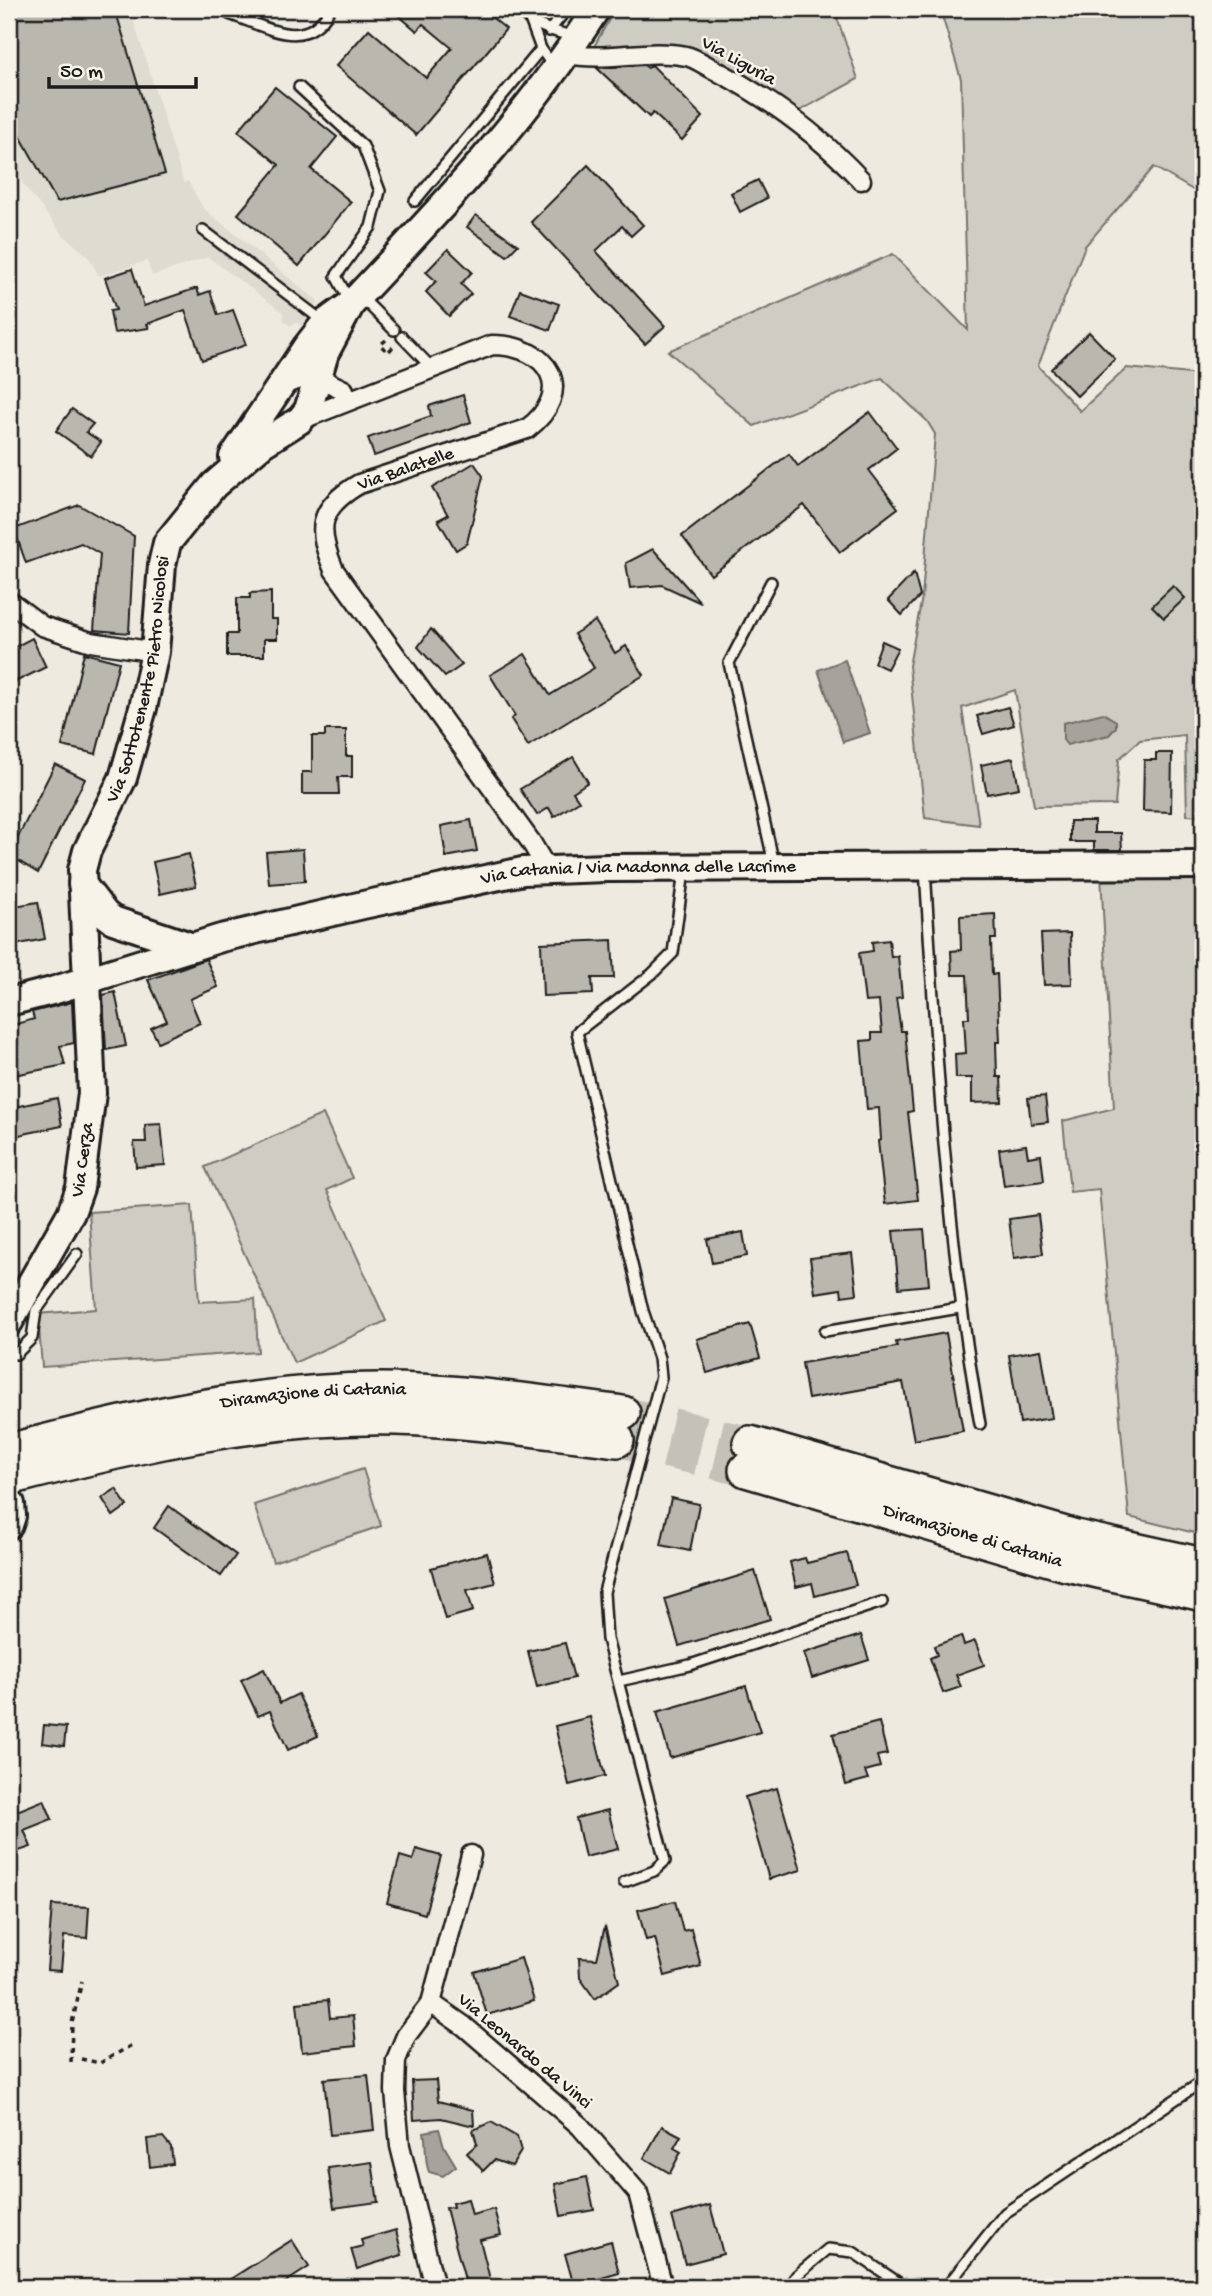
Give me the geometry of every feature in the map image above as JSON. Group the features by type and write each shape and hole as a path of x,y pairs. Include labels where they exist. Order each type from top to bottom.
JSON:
{"highway":[{"name":"Diramazione di Catania","path":"9,1451 110,1424 274,1396 380,1390 502,1398 620,1426 501,1426 394,1418 275,1425 119,1450 10,1502"},
{"name":"Diramazione di Catania","path":"1203,1565 1076,1537 748,1456 1066,1564 1203,1594"}],"main road":[{"path":"214,485 262,444 300,420 312,402 322,365 355,299 439,191 487,156 560,52 596,9"},
{"path":"214,485 325,323 355,299"},
{"name":"Via Sottotenente Pietro Nicolosi","path":"85,919 82,884 87,851 123,778 155,652 162,565 167,543 214,485"},
{"name":"Via Catania / Via Madonna delle Lacrime","path":"9,1002 193,947 363,905 523,871 684,870 775,866 1203,865"},
{"path":"82,884 113,920 124,943 119,971"},
{"path":"85,919 94,938 119,971"},
{"name":"Via Cerza","path":"9,1322 71,1213 80,1188 92,1093 91,1037 85,981 85,919"},
{"path":"113,920 193,947"}],"street":[{"name":"Via Liguria","path":"560,52 592,59 648,54 687,56 743,85 824,141 861,180"},
{"name":"Via Balatelle","path":"300,420 492,345 512,345 533,352 545,365 552,379 552,398 542,418 527,429 359,484 339,496 326,515 323,544 334,570 531,842 547,869"},
{"path":"282,385 307,376 322,365 344,390 368,393"},
{"path":"9,601 42,626 91,642 155,652"},
{"path":"431,2003 471,1855"},
{"name":"Via Leonardo da Vinci","path":"435,2287 400,2146 395,2091 397,2060 406,2036 431,2003 464,2026 580,2126 638,2193 663,2287"}],"lane":[{"path":"229,14 294,36 316,28 330,9"},
{"path":"516,9 560,52"},
{"path":"548,31 567,9"},
{"path":"531,22 548,31 560,52"},
{"path":"299,87 363,146 380,191 371,227 335,276 355,299 398,334 432,368"},
{"path":"415,201 439,191"},
{"path":"203,230 325,323"},
{"path":"771,582 729,663 775,866"},
{"path":"925,866 939,1098 960,1308 980,1424"},
{"path":"624,1882 654,1871 665,1861 607,1639 604,1592 661,1377 659,1358 643,1311 576,1032 652,974 673,953 684,870"},
{"path":"9,1352 16,1354 32,1338 36,1311 77,1254"},
{"path":"825,1331 960,1308"},
{"path":"9,1444 110,1424"},
{"path":"619,1681 690,1665 882,1602"},
{"path":"946,2287 1005,2213 1203,2081"},
{"path":"788,2287 797,2275 828,2249 853,2252 905,2287"}],"path":[{"path":"71,2062 72,2023 82,1981"},
{"path":"81,2059 100,2063 132,2045"}],"shaded area":[{"path":"9,9 130,9 184,183 188,181 203,208 319,302 301,326 297,323 290,326 283,319 284,313 208,257 152,276 147,261 99,276 88,256 63,235 23,184 9,143"},
{"path":"615,9 834,9 858,79 794,114 763,86 699,53 592,50"},
{"path":"940,9 1203,9 1203,196 1154,167 1085,246 1038,366 1080,411 1127,368 1201,375 1203,816 1187,815 1185,735 1140,740 1119,759 1115,805 1034,806 1015,690 962,708 979,825 925,818 909,666 922,597 935,434 927,421 882,378 754,426 668,351 893,254 968,330 961,79"},
{"path":"845,660 870,733 843,742 818,670"},
{"path":"1103,713 1116,721 1116,727 1109,735 1067,745 1063,740 1063,723"},
{"path":"1203,874 1203,1535 1129,1517 1099,1189 1070,1192 1063,1121 1114,1108 1101,875"},
{"path":"323,1114 352,1178 327,1190 386,1321 294,1363 205,1167"},
{"path":"192,1205 199,1302 255,1299 258,1352 42,1367 38,1314 96,1309 89,1212"},
{"path":"363,1469 381,1526 273,1562 254,1505"},
{"path":"439,2129 444,2146 456,2166 443,2176 429,2172 426,2157 424,2132"}],"building":[{"path":"21,9 115,9 165,174 57,202 9,116 9,33"},
{"path":"391,9 482,9 506,29 416,135 336,66 369,29 426,78 452,48 423,24 417,31"},
{"path":"644,65 648,68 652,65 703,117 682,140 653,113 649,117 597,68"},
{"path":"275,87 337,137 311,169 351,202 299,266 238,214 279,165 238,131"},
{"path":"588,165 643,225 631,236 622,226 596,251 665,326 645,344 531,222"},
{"path":"758,180 767,198 740,212 731,193"},
{"path":"476,215 518,245 507,256 467,227"},
{"path":"448,249 472,272 461,284 471,294 449,316 426,292 436,281 426,272"},
{"path":"132,269 144,306 197,288 199,295 210,291 218,315 233,310 246,345 202,360 185,310 147,324 149,328 114,333 110,311 116,310 105,278"},
{"path":"520,290 559,304 550,330 510,316"},
{"path":"1089,332 1115,359 1077,396 1051,369"},
{"path":"463,395 471,422 374,456 368,438 431,416 429,406"},
{"path":"72,409 93,424 86,432 101,442 91,456 56,431"},
{"path":"870,412 897,448 869,470 898,508 840,552 804,505 711,575 682,536 789,454 798,466"},
{"path":"474,463 483,476 467,543 456,550 438,520 448,515 432,488"},
{"path":"79,505 134,536 129,633 94,630 100,554 81,543 26,563 14,529"},
{"path":"653,549 701,603 662,585 630,588 626,563"},
{"path":"914,573 920,596 902,615 888,600"},
{"path":"1173,586 1185,598 1164,618 1152,606"},
{"path":"271,592 271,619 277,619 277,639 264,639 264,656 227,656 227,634 237,634 237,598 250,598 250,593"},
{"path":"595,621 615,653 626,646 644,675 528,746 511,719 515,716 490,675 525,654 550,695 594,668 574,634"},
{"path":"431,629 462,665 445,677 418,647"},
{"path":"32,638 46,667 9,685 9,650"},
{"path":"882,641 898,648 887,669 874,663"},
{"path":"84,653 119,662 96,754 62,746"},
{"path":"1008,707 1014,725 983,734 977,716"},
{"path":"325,730 346,730 346,756 352,756 352,777 338,777 339,794 302,794 302,772 312,772 312,736 325,736"},
{"path":"1156,753 1172,753 1171,812 1143,811 1144,760 1156,760"},
{"path":"573,757 588,782 573,792 579,801 554,817 549,808 537,815 520,789"},
{"path":"1013,758 1019,788 987,794 981,765"},
{"path":"55,764 85,779 38,873 9,855"},
{"path":"471,820 477,851 446,857 441,826"},
{"path":"1070,821 1094,821 1094,833 1121,833 1122,850 1094,850 1094,842 1070,842"},
{"path":"303,849 305,881 269,884 266,852"},
{"path":"189,854 196,886 160,894 153,862"},
{"path":"38,902 45,939 9,946 9,907"},
{"path":"995,914 996,939 991,939 992,975 997,974 1000,1042 996,1042 997,1077 1001,1077 1002,1102 972,1103 972,1078 956,1078 955,1054 966,1053 964,1018 969,1018 967,975 952,975 951,951 961,950 960,916"},
{"path":"1070,933 1072,984 1044,985 1041,934"},
{"path":"612,940 614,978 592,978 593,994 543,996 541,943"},
{"path":"889,940 891,957 898,956 902,997 896,998 901,1031 905,1031 913,1111 908,1112 918,1200 885,1204 878,1141 881,1140 879,1108 867,1109 861,1041 872,1040 872,1033 882,1033 879,1001 865,1002 859,953 873,951 872,942"},
{"path":"206,959 218,987 190,999 200,1023 158,1042 151,1028 167,1021 148,980"},
{"path":"115,992 126,1046 106,1050 103,995"},
{"path":"72,1002 74,1043 60,1046 65,1065 9,1076 9,1026 34,1019 32,1012"},
{"path":"1045,1096 1048,1122 1031,1124 1028,1098"},
{"path":"57,1098 62,1126 9,1137 9,1108"},
{"path":"161,1124 165,1165 136,1167 134,1142 146,1142 145,1125"},
{"path":"1026,1145 1028,1157 1041,1155 1044,1181 1004,1186 999,1149"},
{"path":"1038,1215 1043,1254 1014,1258 1009,1219"},
{"path":"924,1229 929,1285 899,1288 893,1231"},
{"path":"743,1232 747,1256 712,1263 707,1239"},
{"path":"852,1253 857,1294 842,1296 841,1289 815,1293 810,1258"},
{"path":"750,1324 760,1358 707,1373 697,1339"},
{"path":"946,1333 963,1431 914,1440 903,1382 808,1399 802,1363 897,1347 896,1342"},
{"path":"1041,1350 1052,1418 1020,1423 1009,1355"},
{"path":"116,1489 127,1506 113,1516 102,1498"},
{"path":"671,1498 699,1504 690,1551 661,1545"},
{"path":"169,1506 236,1555 221,1576 154,1528"},
{"path":"487,1553 495,1583 467,1590 473,1611 445,1619 431,1568"},
{"path":"847,1553 856,1585 815,1596 812,1583 796,1587 790,1562 805,1558 807,1563"},
{"path":"755,1571 770,1619 679,1646 665,1599"},
{"path":"861,1635 869,1660 812,1678 804,1653"},
{"path":"961,1636 964,1645 975,1641 984,1665 956,1675 961,1687 943,1693 930,1658 937,1655 934,1646"},
{"path":"565,1643 574,1678 537,1687 528,1651"},
{"path":"264,1669 280,1703 298,1694 318,1736 288,1750 270,1711 258,1716 241,1680"},
{"path":"746,1686 760,1732 670,1758 657,1712"},
{"path":"590,1717 605,1776 569,1785 555,1726"},
{"path":"879,1722 887,1754 877,1756 880,1767 865,1771 868,1779 846,1785 833,1734"},
{"path":"44,1725 66,1727 64,1746 42,1743"},
{"path":"777,1788 801,1870 769,1879 745,1797"},
{"path":"10,1793 17,1811 44,1800 52,1819 24,1830 31,1847 13,1853 9,1843"},
{"path":"608,1810 618,1849 585,1857 576,1818"},
{"path":"416,1849 441,1856 425,1914 387,1903 400,1856 413,1860"},
{"path":"675,1901 683,1931 691,1929 701,1966 665,1976 655,1938 646,1940 638,1910"},
{"path":"52,1905 89,1907 87,1938 64,1936 61,1971 47,1970"},
{"path":"605,1926 619,1982 595,1999 580,1978 579,1958 597,1959"},
{"path":"521,1958 534,2001 487,2015 474,1972"},
{"path":"328,2000 330,2018 353,2016 356,2046 302,2052 297,2003"},
{"path":"368,2075 374,2130 330,2135 324,2079"},
{"path":"436,2080 438,2101 473,2110 474,2126 441,2118 414,2120 412,2081"},
{"path":"491,2122 517,2137 521,2151 512,2166 494,2160 483,2171 467,2153 477,2144 473,2130"},
{"path":"662,2126 681,2136 674,2148 681,2152 670,2173 644,2158"},
{"path":"163,2137 171,2147 173,2164 150,2167 147,2139"},
{"path":"372,2162 378,2202 334,2208 328,2168"},
{"path":"587,2177 594,2210 561,2216 555,2184"},
{"path":"468,2199 472,2215 494,2209 501,2235 480,2240 492,2287 467,2287 456,2247 446,2208 453,2207 452,2203"},
{"path":"710,2205 723,2254 685,2264 672,2216"},
{"path":"396,2230 402,2255 357,2269 351,2249 363,2246 361,2240"},
{"path":"292,2240 309,2267 278,2287 218,2287"},
{"path":"611,2241 619,2273 574,2286 565,2254"}],"tunnel":[{"path":"623,1413 750,1443"},
{"path":"617,1440 746,1470"}]}
